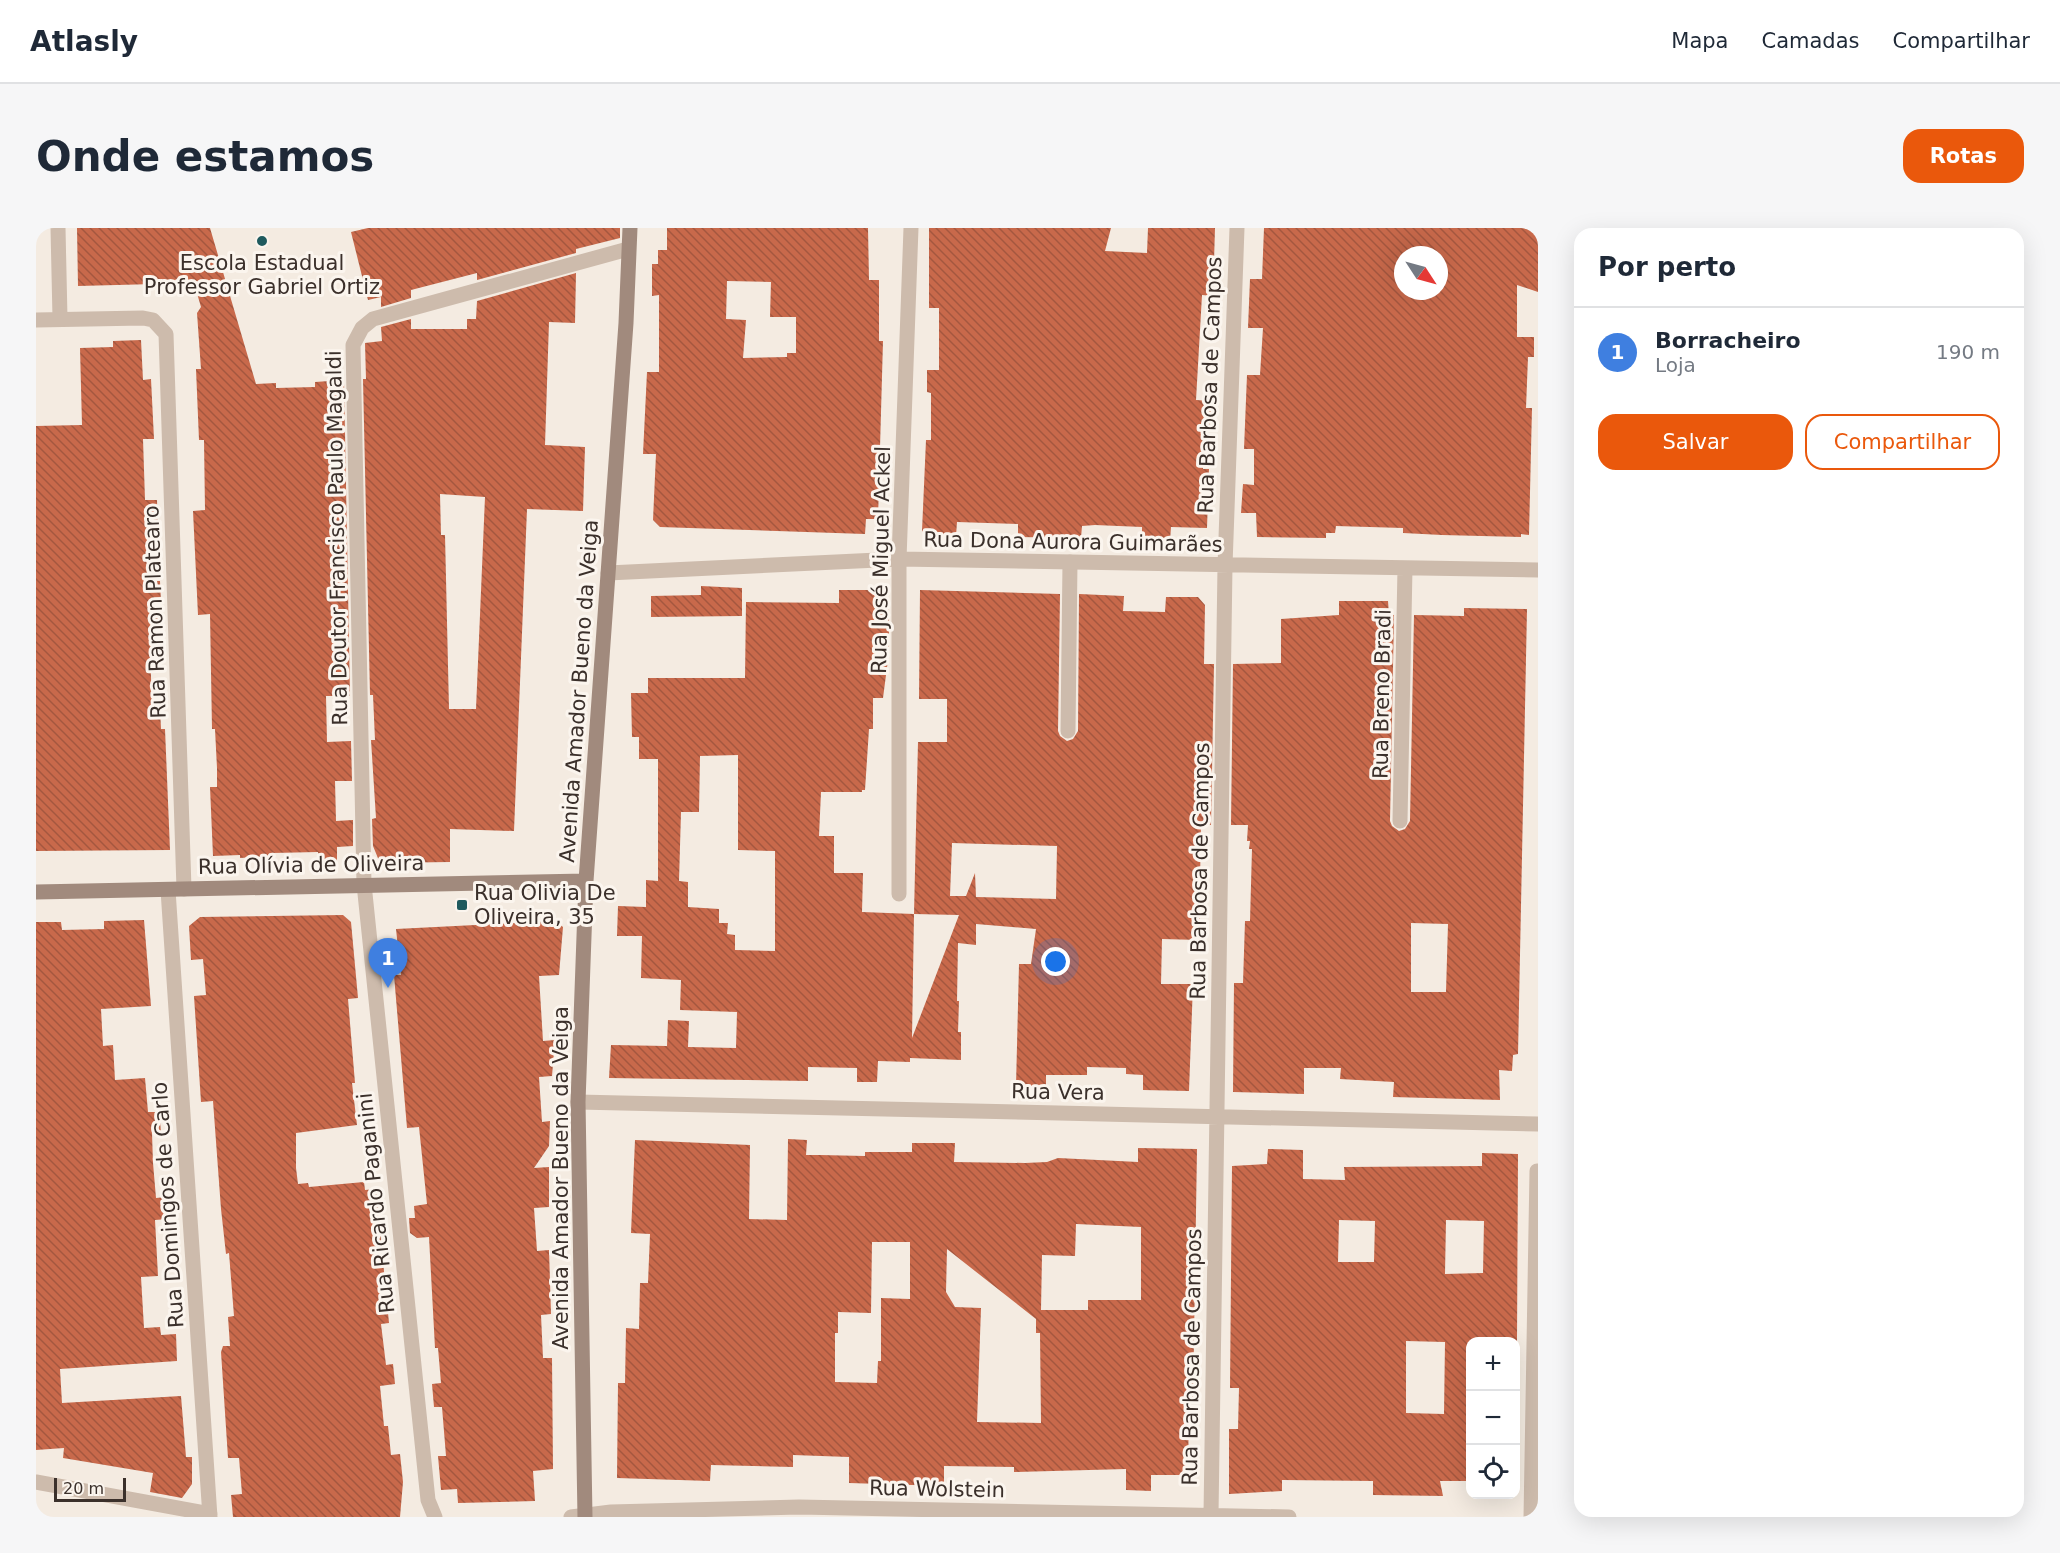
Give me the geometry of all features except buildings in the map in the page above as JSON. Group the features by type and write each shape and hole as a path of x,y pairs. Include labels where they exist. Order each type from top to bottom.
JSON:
{"main road":[{"name":"Avenida Amador Bueno da Veiga","path":"580,1516 578,1102 586,881 626,323 630,228"},
{"name":"Rua Olívia de Oliveira","path":"36,892 586,881"}],"street":[{"path":"36,320 60,318 58,228"},
{"name":"Rua José Miguel Ackel","path":"899,894 899,559 911,228"},
{"name":"Rua Barbosa de Campos","path":"1211,1515 1225,566 1237,228"},
{"name":"Rua Doutor Francisco Paulo Magaldi","path":"364,884 353,357 357,336 373,319 628,249"},
{"name":"Rua Ramon Platearo","path":"60,318 143,318 153,320 165,334 184,889"},
{"name":"Rua Dona Aurora Guimarães","path":"608,573 899,559 1538,570"},
{"path":"1068,731 1070,562"},
{"name":"Rua Breno Bradi","path":"1400,821 1405,568"},
{"name":"Rua Ricardo Paganini","path":"364,884 428,1500 435,1517"},
{"name":"Rua Domingos de Carlo","path":"168,890 210,1515"},
{"name":"Rua Vera","path":"578,1102 1538,1124"},
{"path":"1531,1517 1538,1171"},
{"path":"36,1482 210,1515"},
{"name":"Rua Wolstein","path":"580,1516 611,1512 799,1507 1289,1517"}],"place":[{"name":"Escola Estadual Professor Gabriel Ortiz","path":"262,241"},
{"name":"Rua Olivia De Oliveira, 35","path":"462,905"},
{"name":"Borracheiro","path":"388,988"}]}
